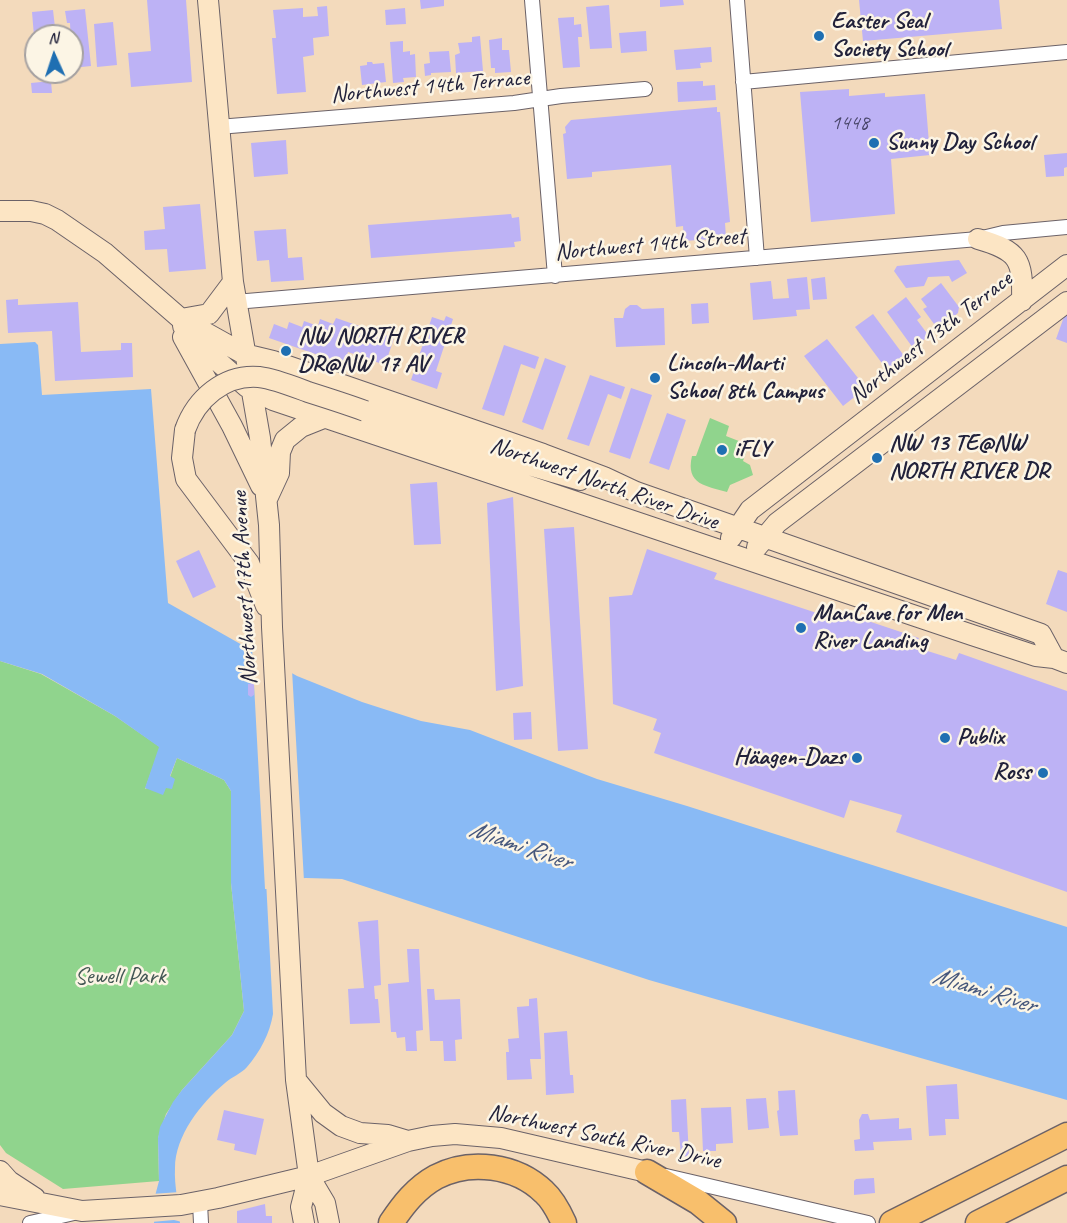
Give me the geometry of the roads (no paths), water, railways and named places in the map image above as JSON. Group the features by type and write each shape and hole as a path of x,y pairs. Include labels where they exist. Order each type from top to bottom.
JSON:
{"highway":[{"path":"892,1223 1067,1135"},
{"path":"391,1223 406,1201 436,1177 458,1168 475,1166 511,1172 527,1180 544,1192 564,1223"},
{"path":"647,1172 698,1202 724,1223"},
{"path":"978,1223 1067,1178"}],"main road":[{"name":"Northwest 17th Avenue","path":"208,0 235,302 260,438 267,499 296,1080 309,1176 302,1207 304,1223"},
{"name":"Northwest North River Drive","path":"0,211 45,214 105,253 174,314 205,350 252,391 281,403 1036,656 1060,660"},
{"path":"978,239 1006,248 1016,259 1022,276 1022,301"},
{"name":"Northwest 13th Terrace","path":"723,550 750,510 1067,265"},
{"path":"174,314 202,316 209,314 233,282"},
{"path":"748,558 777,523 1067,302"},
{"path":"174,314 267,499"},
{"name":"Northwest North River Drive","path":"174,314 244,354 273,361 543,454 636,492 1041,634 1060,660"},
{"path":"272,627 264,598 249,564 186,478 182,458 184,430 194,410 209,393 225,384 246,378 268,379 564,476 636,492"},
{"path":"267,499 279,473 280,452 285,440 301,427 326,417"},
{"path":"296,1080 324,1113 341,1125 360,1133 388,1135 408,1141"},
{"name":"Northwest South River Drive","path":"42,1202 82,1211 149,1209 190,1204 309,1176 408,1141 443,1135 483,1136 521,1142 647,1172"},
{"path":"0,1171 9,1181 42,1202"},
{"name":"Northwest 17th Avenue","path":"309,1176 325,1203 329,1223"},
{"path":"0,1195 42,1202"}],"street":[{"path":"532,0 555,276"},
{"path":"737,0 757,258"},
{"path":"743,82 1067,52"},
{"name":"Northwest 14th Terrace","path":"218,127 503,104 645,89"},
{"name":"Northwest 14th Street","path":"235,302 978,239 1003,233 1067,227"},
{"name":"Northwest South River Drive","path":"647,1172 816,1217 868,1223"},
{"path":"190,1204 201,1223"},
{"path":"30,1223 82,1211"}],"water":[{"name":"Miami River","path":"35,342 38,345 42,395 151,389 168,603 297,676 362,702 421,721 470,730 597,779 1067,927 1067,1100 649,980 342,879 266,880 273,1014 270,1028 260,1049 247,1067 227,1081 207,1100 184,1132 176,1156 175,1168 180,1223 154,1223 155,1196 159,1181 160,1127 182,1090 232,1035 244,1011 231,883 231,791 224,780 177,758 170,776 175,779 172,789 166,788 163,795 145,788 159,747 115,716 42,674 0,661 0,344"}],"place":[{"name":"Easter Seal Society School","path":"819,36"},
{"name":"Sunny Day School","path":"874,143"},
{"name":"NW NORTH RIVER DR@NW 17 AV","path":"286,351"},
{"name":"Lincoln-Marti School 8th Campus","path":"655,378"},
{"name":"iFLY","path":"722,450"},
{"name":"NW 13 TE@NW NORTH RIVER DR","path":"877,458"},
{"name":"ManCave for Men River Landing","path":"801,628"},
{"name":"Publix","path":"945,738"},
{"name":"Häagen-Dazs","path":"857,758"},
{"name":"Ross","path":"1043,773"}],"park label":[{"name":"Sewell Park","path":"120,977"}]}
